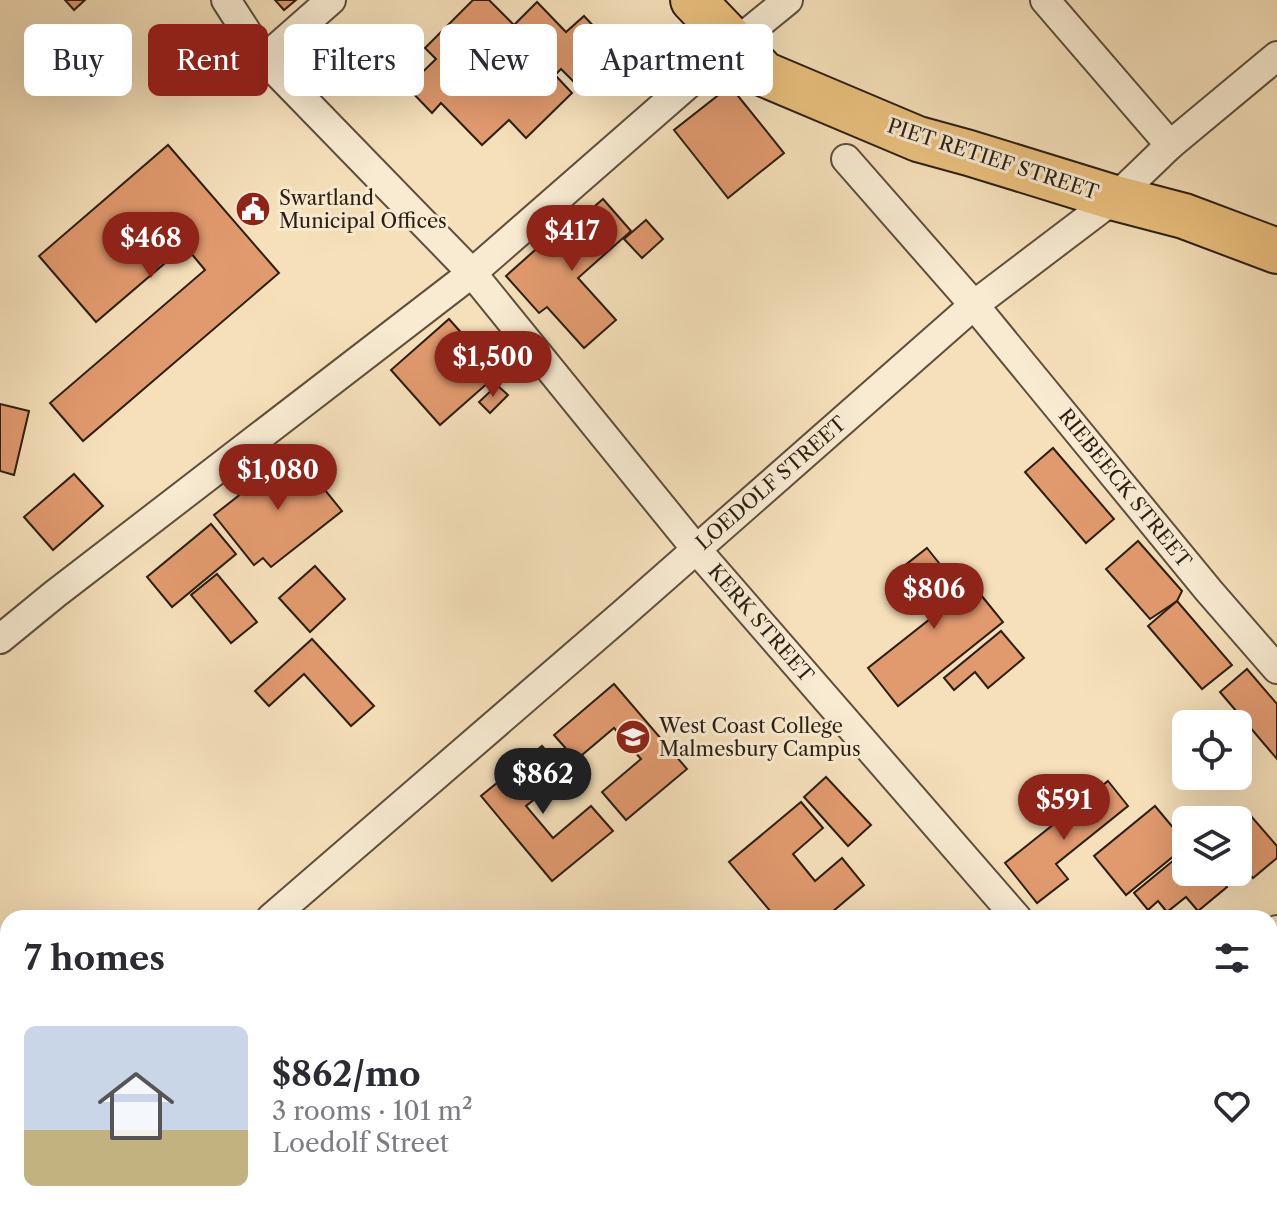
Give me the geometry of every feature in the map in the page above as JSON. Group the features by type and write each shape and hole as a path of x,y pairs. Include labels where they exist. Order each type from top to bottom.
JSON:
{"main road":[{"name":"PIET RETIEF STREET","path":"693,0 715,24"},
{"name":"PIET RETIEF STREET","path":"773,78 918,139 1184,216 1277,251"}],"street":[{"name":"KERK STREET","path":"226,0 241,24"},
{"path":"268,55 331,0"},
{"path":"759,24 788,0"},
{"path":"1045,0 1170,145"},
{"name":"LOEDOLF STREET","path":"280,910 601,634 974,305 1115,198 1170,145 1277,56"},
{"name":"KERK STREET","path":"268,63 472,273 696,549 1010,910"},
{"path":"0,639 472,273 675,96"},
{"name":"RIEBEECK STREET","path":"846,159 974,305 1277,669"}],"building":[{"path":"65,0 85,0 74,10"},
{"path":"275,0 296,0 284,10"},
{"path":"473,0 489,0 513,24 449,24"},
{"path":"537,2 566,32 573,26 573,81 561,69 557,73 557,24 515,24"},
{"path":"584,16 592,24 575,24"},
{"path":"440,33 440,96 557,96 557,77 572,93 526,138 509,120 482,145 441,103 432,113 416,96 424,96 424,71 436,59 425,48"},
{"path":"717,96 738,96 784,153 728,198 674,130"},
{"path":"168,145 279,273 83,441 50,403 205,270 185,246 96,322 39,256"},
{"path":"603,199 631,231 578,278 616,320 584,348 547,307 539,313 506,276 554,233 562,235"},
{"path":"646,220 663,239 642,258 624,239"},
{"path":"449,319 498,374 440,425 391,370"},
{"path":"497,385 508,395 490,413 479,402"},
{"path":"0,404 29,411 14,475 0,471"},
{"path":"1053,448 1114,519 1086,543 1025,472"},
{"path":"294,452 342,511 271,567 263,558 254,565 214,515"},
{"path":"74,474 103,506 53,550 24,517"},
{"path":"211,524 236,554 172,607 147,577"},
{"path":"1138,541 1182,591 1177,601 1150,619 1106,569"},
{"path":"927,548 971,603 981,595 1003,622 898,706 868,668 935,615 899,570"},
{"path":"315,566 345,599 310,632 279,598"},
{"path":"217,574 257,622 231,643 191,595"},
{"path":"1177,601 1232,665 1202,689 1148,626"},
{"path":"1001,631 1024,658 988,688 975,672 954,690 944,678"},
{"path":"312,639 374,706 351,726 304,674 269,706 255,691"},
{"path":"1247,669 1277,704 1277,759 1252,730 1252,710 1235,710 1220,692"},
{"path":"614,684 687,769 626,820 602,792 641,759 614,728 576,760 554,735"},
{"path":"542,746 566,774 526,806 553,838 591,806 613,831 552,881 481,796"},
{"path":"826,777 871,825 848,846 804,797"},
{"path":"1108,781 1128,806 1056,864 1068,879 1037,903 1005,863"},
{"path":"801,802 823,828 793,854 815,881 842,858 864,885 834,910 769,910 729,862"},
{"path":"1155,806 1172,826 1172,857 1126,895 1094,856"},
{"path":"1252,817 1277,846 1277,858 1253,878"},
{"path":"1172,862 1172,886 1227,887 1199,910 1186,897 1170,910 1165,910 1158,901 1148,910 1134,893"}],"place":[{"name":"Swartland Municipal Offices","path":"253,209"},
{"name":"West Coast College Malmesbury Campus","path":"633,737"}]}
